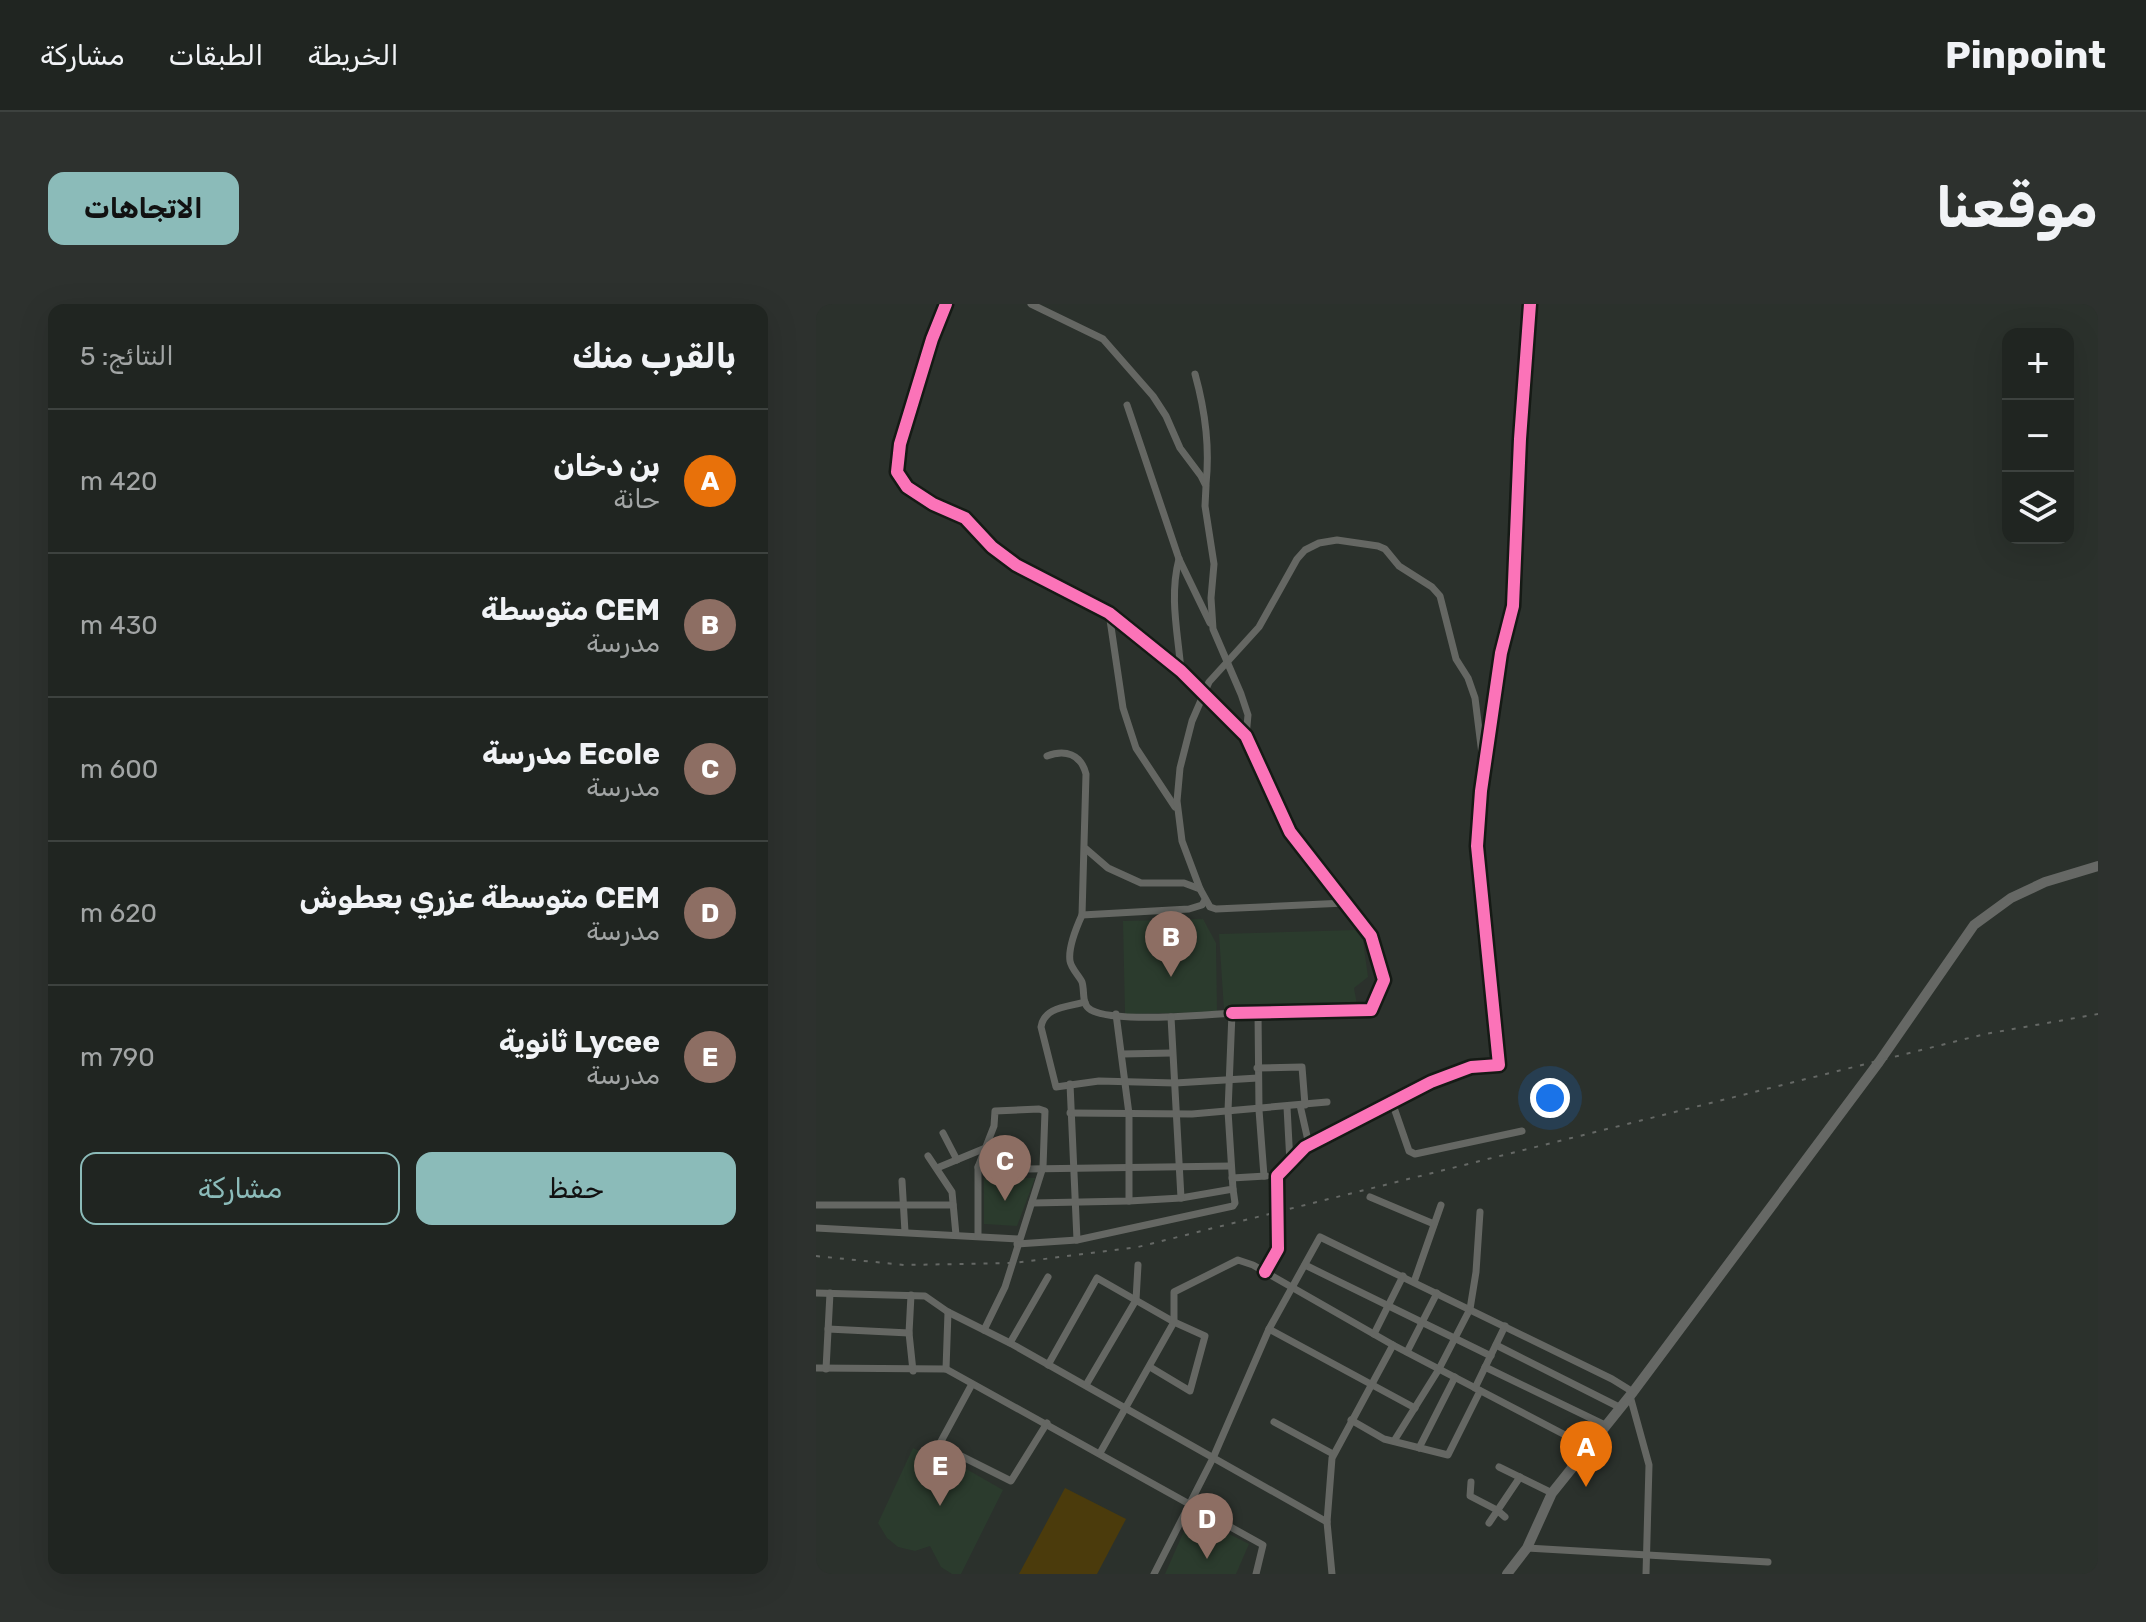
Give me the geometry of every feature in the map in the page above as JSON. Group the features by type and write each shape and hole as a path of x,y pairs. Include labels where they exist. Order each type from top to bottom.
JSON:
{"street":[{"path":"946,304 900,444 897,472 907,487 933,504 965,518 992,547 1016,565 1109,613 1181,671 1246,736 1290,832 1371,936 1384,980 1371,1010 1171,1017 1091,1010 1085,1002 1084,986 1070,961 1073,929 1082,915 1087,782 1084,768 1068,753 1047,756"},
{"path":"1031,304 1103,339 1153,396 1180,448 1206,486"},
{"path":"1232,1178 1277,1176 1309,1145 1431,1082 1471,1067 1499,1065 1477,846 1484,765 1501,653 1513,606 1530,304"},
{"path":"1195,374 1201,395 1209,458 1205,506 1214,564 1211,598 1213,629"},
{"path":"1127,405 1179,559 1213,629 1248,715 1246,736"},
{"path":"1345,903 1222,910 1210,907 1182,841 1178,813 1180,768 1192,721 1209,682 1259,627 1305,550 1319,543 1337,540 1378,546 1440,596 1456,659 1468,678 1475,698 1484,765"},
{"path":"1179,559 1174,589 1174,620 1181,671"},
{"path":"1109,613 1123,708 1136,748 1178,813"},
{"path":"1086,849 1108,868 1141,883 1184,883 1200,889"},
{"path":"1507,1574 1527,1548 1552,1493 1632,1394 1888,1050 1974,925 2011,898 2045,882 2098,866"},
{"path":"1082,915 1189,909 1202,905 1205,900"},
{"path":"1085,1002 1048,1012 1042,1019 1041,1027 1055,1085 1060,1088 1070,1084 1114,1081 1127,1084 1230,1082 1258,1078"},
{"path":"1258,1012 1257,1068 1264,1176"},
{"path":"816,1228 978,1236 1018,1241 1077,1240 1233,1206 1228,1111 1232,1013"},
{"path":"1116,1014 1127,1084 1129,1201"},
{"path":"1171,1017 1181,1198"},
{"path":"1122,1054 1172,1053"},
{"path":"1257,1068 1302,1067 1303,1105 1309,1145"},
{"path":"1070,1084 1077,1240"},
{"path":"1070,1113 1176,1114 1259,1110 1327,1102"},
{"path":"1392,1102 1409,1151 1415,1154 1522,1131"},
{"path":"1287,1107 1290,1163"},
{"path":"978,1236 978,1167 994,1126 996,1109 1039,1109 1046,1113 1043,1167 1005,1287 984,1330"},
{"path":"943,1133 957,1160"},
{"path":"937,1168 983,1149"},
{"path":"928,1156 952,1192 956,1235"},
{"path":"978,1167 1231,1166"},
{"path":"1265,1272 1278,1249 1277,1176"},
{"path":"902,1181 905,1232"},
{"path":"1032,1203 1181,1198 1233,1189"},
{"path":"1370,1197 1434,1224"},
{"path":"816,1205 953,1205"},
{"path":"1414,1282 1441,1205"},
{"path":"1394,1441 1439,1369 1470,1309 1480,1212"},
{"path":"1154,1574 1213,1458 1269,1329 1320,1237 1612,1379 1632,1394 1649,1465 1646,1574"},
{"path":"1100,1453 1174,1322 1174,1292 1238,1260 1590,1448"},
{"path":"1086,1385 1136,1300 1138,1265"},
{"path":"1305,1265 1491,1356"},
{"path":"1374,1334 1403,1276"},
{"path":"1010,1343 1048,1277"},
{"path":"1048,1365 1097,1278 1205,1336 1190,1391 1150,1367"},
{"path":"816,1293 925,1296 948,1312 1086,1385 1327,1522"},
{"path":"826,1369 830,1293"},
{"path":"1407,1352 1437,1293"},
{"path":"911,1295 909,1333 913,1371"},
{"path":"946,1369 948,1312"},
{"path":"1351,1420 1384,1439 1448,1455 1505,1326"},
{"path":"828,1329 909,1333"},
{"path":"1269,1329 1415,1408"},
{"path":"1332,1574 1327,1522 1333,1454 1393,1345"},
{"path":"1496,1345 1621,1408"},
{"path":"1485,1367 1607,1426"},
{"path":"816,1368 946,1369 1263,1545 1256,1574"},
{"path":"1419,1448 1455,1377"},
{"path":"972,1384 939,1445 1011,1481 1047,1423"},
{"path":"1274,1422 1333,1454"},
{"path":"1499,1467 1552,1493"},
{"path":"1489,1523 1520,1477"},
{"path":"1471,1482 1470,1496 1505,1517"},
{"path":"1527,1548 1768,1562"}],"shaded area":[{"path":"1203,919 1216,943 1217,1012 1125,1014 1123,921"},
{"path":"1355,930 1363,940 1368,977 1354,988 1358,1010 1224,1010 1219,934"},
{"path":"984,1178 1035,1178 1017,1226 984,1224"},
{"path":"913,1448 956,1468 961,1466 1003,1490 961,1574 952,1574 941,1567 930,1546 915,1551 898,1547 887,1538 878,1523"},
{"path":"1065,1488 1126,1519 1097,1574 1019,1574"},
{"path":"1191,1515 1249,1544 1236,1574 1165,1574"}],"railway":[{"path":"816,1256 904,1265 1013,1263 1138,1247 1985,1034 2098,1014"}],"cycle path":[{"path":"946,304 900,444 897,472 907,487 933,504 965,518 992,547 1016,565 1109,613 1181,671 1246,736 1290,832 1371,936 1384,980 1371,1010 1232,1013"},
{"path":"1265,1272 1278,1249 1277,1176 1305,1147 1431,1082 1471,1067 1499,1065 1477,846 1481,791 1501,653 1513,606 1530,304"}],"place":[{"name":"CEM متوسطة","path":"1171,977"},
{"name":"Ecole مدرسة","path":"1005,1201"},
{"name":"بن دخان","path":"1586,1487"},
{"name":"Lycee ثانوية","path":"940,1506"},
{"name":"CEM متوسطة عزري بعطوش","path":"1207,1559"}]}
